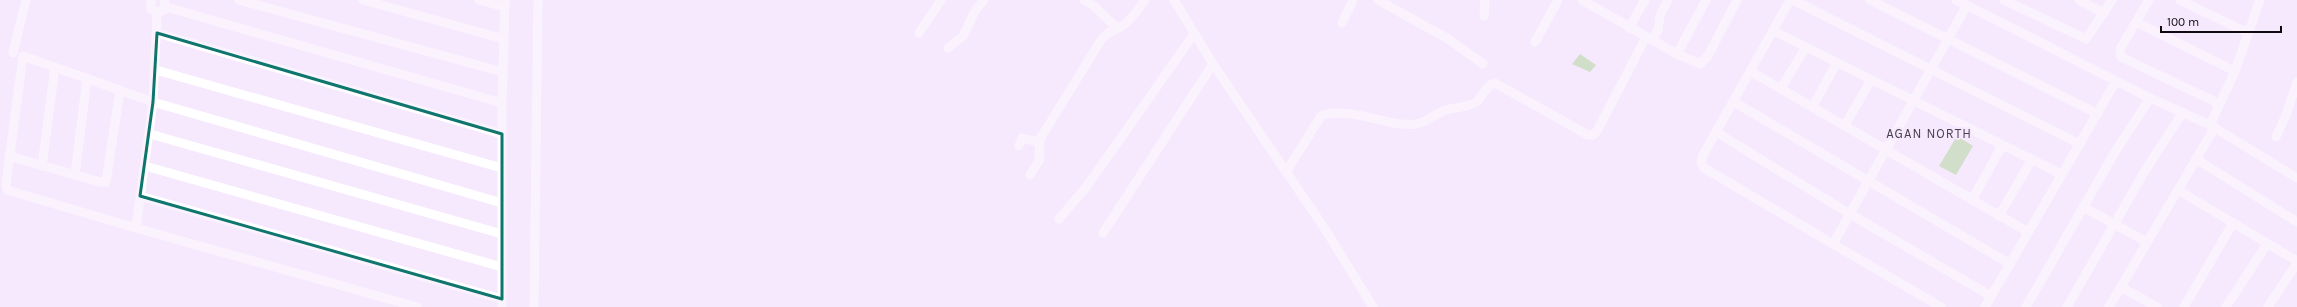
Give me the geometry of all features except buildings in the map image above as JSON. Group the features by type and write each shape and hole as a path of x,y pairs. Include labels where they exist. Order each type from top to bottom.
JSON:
{"street":[{"path":"13,53 26,0"},
{"path":"239,0 503,72"},
{"path":"363,0 504,39"},
{"path":"140,196 502,303 502,103 505,4 479,0"},
{"path":"534,307 538,0"},
{"path":"919,33 941,0"},
{"path":"948,48 963,36 975,11 984,0"},
{"path":"1084,0 1094,6 1117,28"},
{"path":"1030,175 1039,161 1040,139 1101,40 1110,31 1129,21 1145,0"},
{"path":"1174,0 1213,64 1286,172 1373,307"},
{"path":"1342,23 1353,0"},
{"path":"1378,0 1450,40 1483,64"},
{"path":"1484,16 1485,0"},
{"path":"1535,42 1558,0"},
{"path":"1582,0 1629,28 1697,64 1703,62 1737,0"},
{"path":"1596,8 1601,0"},
{"path":"1629,28 1645,0"},
{"path":"1286,172 1322,116 1335,114 1359,115 1416,124 1446,110 1472,104 1480,99 1491,84 1495,83 1588,135 1593,135 1597,131 1648,38 1658,31 1660,15 1668,0"},
{"path":"1677,54 1706,0"},
{"path":"1790,0 1774,32 1750,71 1701,160 1704,168 1941,307"},
{"path":"1793,0 2080,144"},
{"path":"1870,0 1949,38 2098,114"},
{"path":"1956,0 2150,98 2213,126 2265,160 2297,178"},
{"path":"2004,0 2086,39 2112,0"},
{"path":"2079,0 2104,13"},
{"path":"2149,0 2120,49 2121,57 2220,104"},
{"path":"2180,0 2248,33"},
{"path":"2109,307 2196,159 2213,126 2220,104 2235,71 2260,0"},
{"path":"148,1 151,9 157,13"},
{"path":"157,13 164,10 166,4 502,103"},
{"path":"1833,244 1884,149 1913,102 1967,5"},
{"path":"136,228 150,134 156,70 157,13"},
{"path":"2136,22 2235,71"},
{"path":"1774,32 1805,49 2061,174"},
{"path":"157,33 502,134"},
{"path":"1059,219 1087,186 1194,34"},
{"path":"1781,88 1805,49"},
{"path":"418,307 136,228 8,190 6,184 9,156 23,56 153,102 502,203"},
{"path":"1104,233 1213,64"},
{"path":"1813,106 1836,64"},
{"path":"42,166 55,67"},
{"path":"156,70 502,168"},
{"path":"1750,71 1813,106 2028,232"},
{"path":"75,175 87,78"},
{"path":"1845,125 1871,80"},
{"path":"1985,307 2116,81"},
{"path":"2276,137 2286,115 2297,82"},
{"path":"9,156 100,182 106,182 120,90"},
{"path":"2026,307 2115,152 2150,98"},
{"path":"1734,102 2010,264"},
{"path":"2067,307 2146,169 2182,112"},
{"path":"1716,132 1850,214 1991,296"},
{"path":"150,134 502,234"},
{"path":"1018,146 1022,138 1034,141 1040,139"},
{"path":"1972,200 2002,146"},
{"path":"2000,216 2032,159"},
{"path":"2196,159 2297,222"},
{"path":"145,166 502,267"},
{"path":"2178,190 2297,262 2268,307"},
{"path":"2083,207 2147,242"},
{"path":"2184,307 2233,223"},
{"path":"2226,307 2267,244"},
{"path":"2121,287 2157,307"}],"highlighted area":[{"path":"157,33 502,134 502,299 140,196 153,102"}],"green space":[{"path":"1580,54 1596,65 1590,72 1572,64"},
{"path":"1957,136 1973,146 1956,175 1939,166"}],"district":[{"name":"AGAN NORTH","path":"1929,133"}]}
